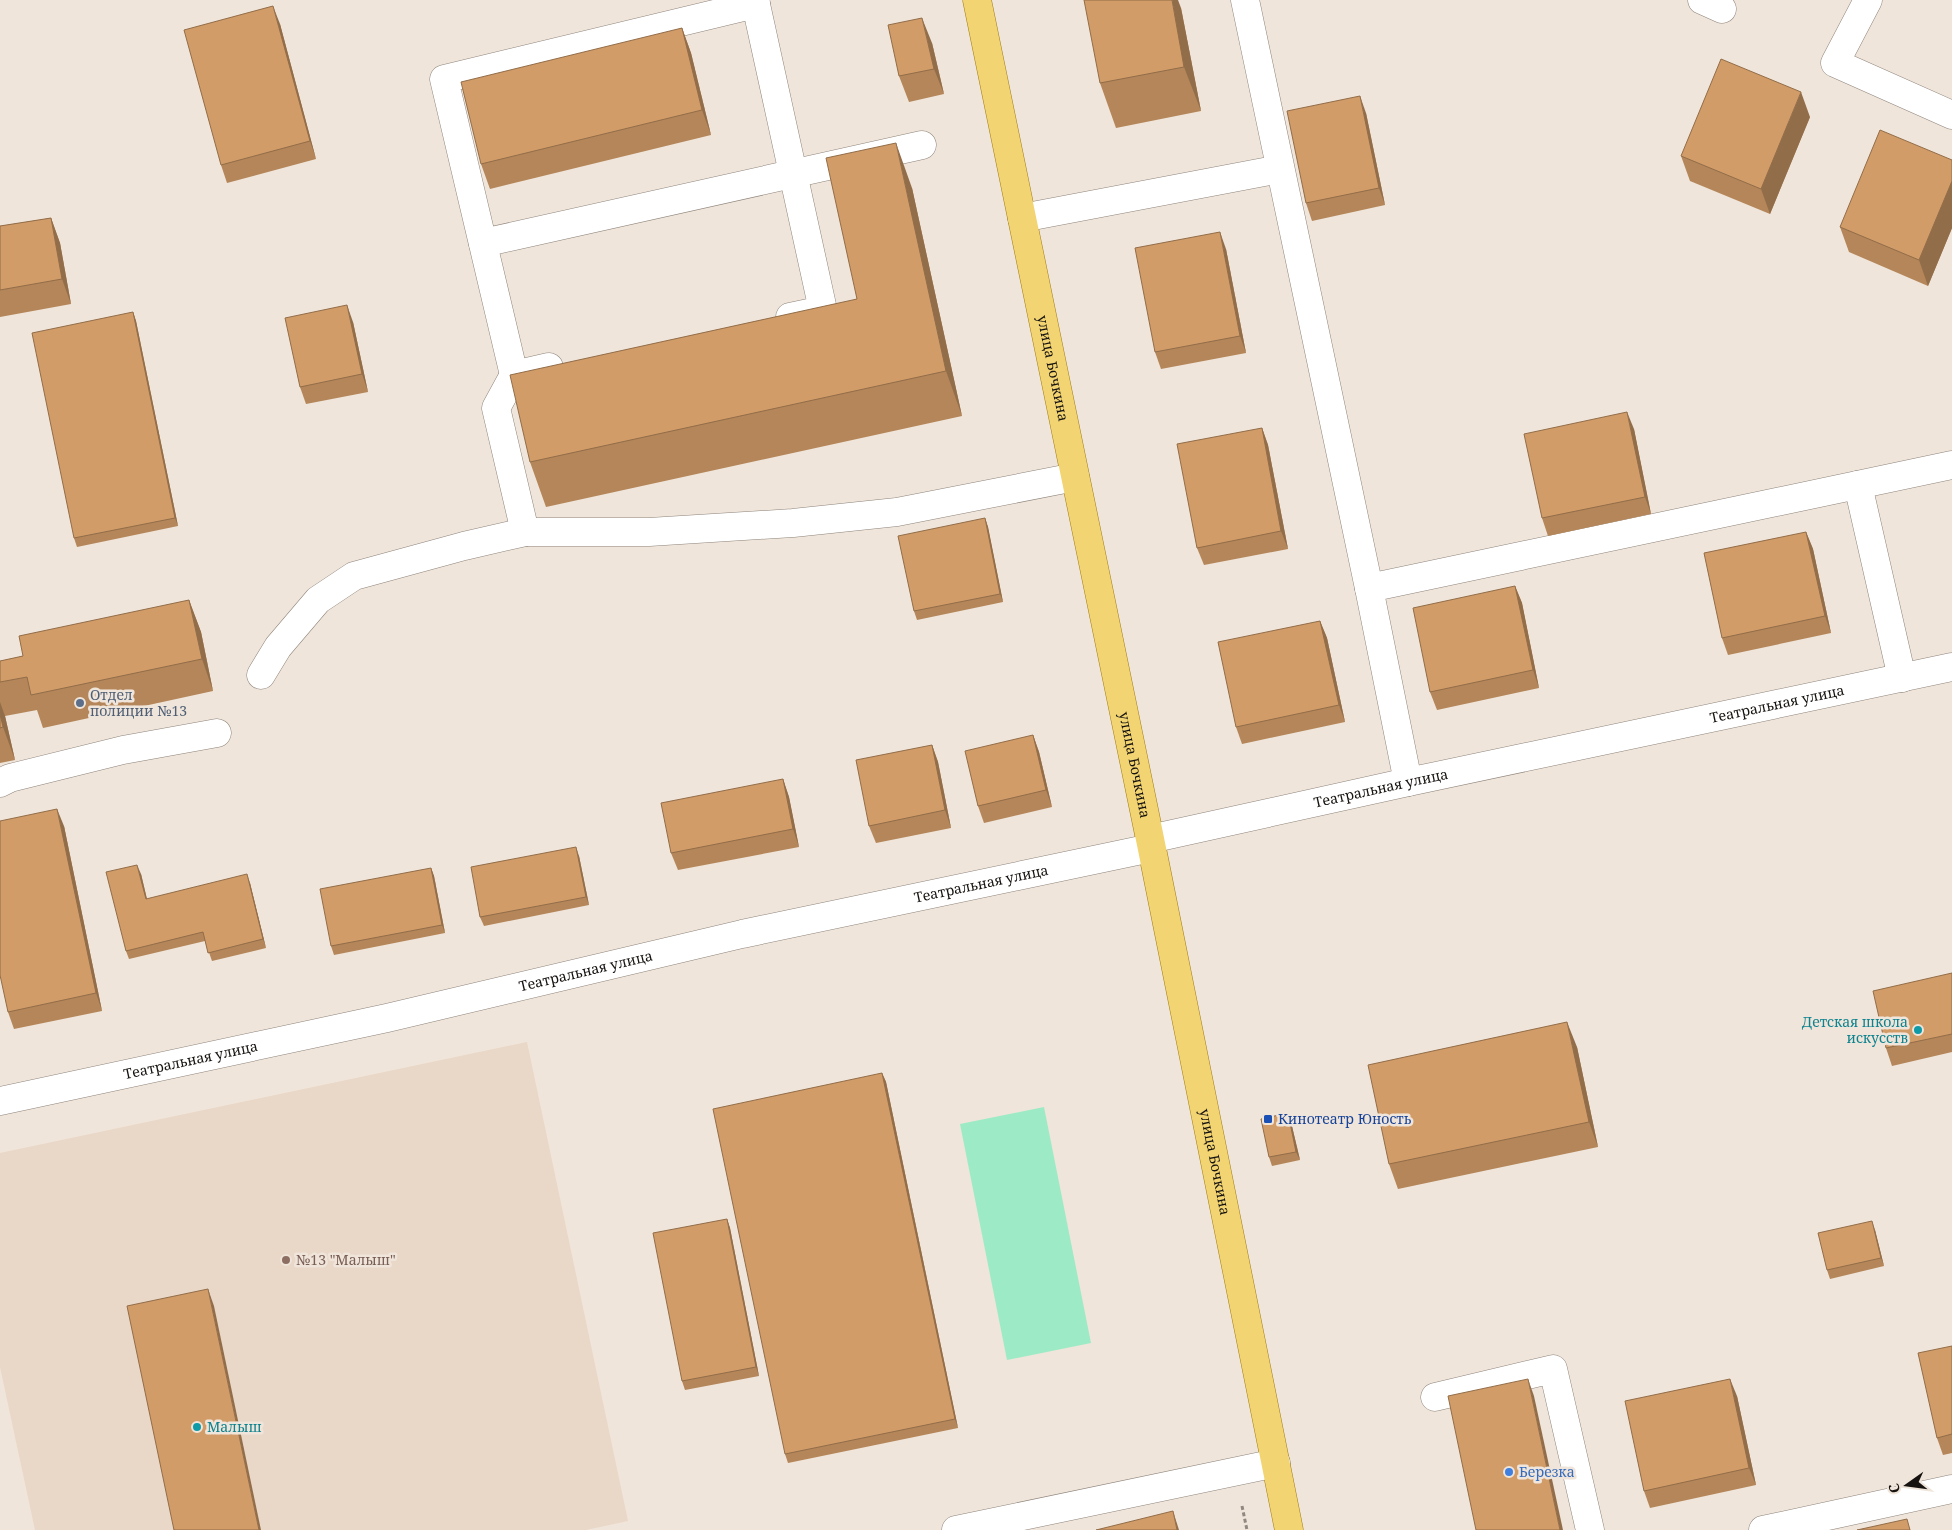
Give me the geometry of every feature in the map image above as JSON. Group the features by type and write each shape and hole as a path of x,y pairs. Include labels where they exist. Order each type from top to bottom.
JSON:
{"main road":[{"name":"улица Бочкина","path":"977,0 1289,1530"}],"street":[{"path":"1245,0 1408,782"},
{"path":"1868,0 1834,63 1952,115"},
{"path":"525,532 496,408 514,375 444,79 755,2 823,310 765,322"},
{"path":"483,243 922,145"},
{"path":"1022,218 1280,169"},
{"path":"514,375 572,363"},
{"path":"1368,588 1952,465"},
{"path":"261,675 278,647 318,600 354,576 464,546 525,532 649,532 793,523 897,512 1075,477"},
{"path":"1858,485 1902,678"},
{"name":"Театральная улица","path":"0,1101 387,1018 742,934 1150,844 1408,782 1952,667"},
{"path":"0,783 10,778 123,750 217,733"},
{"path":"1435,1397 1553,1369 1590,1530"},
{"path":"956,1530 1276,1463"},
{"path":"1763,1530 1952,1489"}],"path":[{"path":"1241,1499 1247,1530"}],"shaded area":[{"name":"№13 \"Малыш\"","path":"527,1042 628,1521 586,1530 35,1530 0,1367 0,1153"}],"green space":[{"path":"1044,1107 1091,1343 1007,1360 960,1124"}],"building":[{"path":"1084,0 1172,0 1184,67 1100,83"},
{"path":"273,6 310,141 221,165 184,30"},
{"path":"922,18 934,69 899,76 888,25"},
{"path":"682,28 702,110 481,164 461,82"},
{"path":"1721,59 1801,92 1761,189 1681,156"},
{"path":"1360,96 1379,188 1306,203 1287,111"},
{"path":"1880,130 1952,160 1952,181 1919,260 1840,227"},
{"path":"896,143 946,371 530,462 510,375 857,299 826,158"},
{"path":"51,218 62,279 0,290 0,226"},
{"path":"1220,232 1240,336 1155,352 1135,248"},
{"path":"347,305 362,374 300,387 285,318"},
{"path":"133,312 175,518 74,538 32,333"},
{"path":"1627,412 1645,497 1542,518 1524,434"},
{"path":"1262,428 1281,531 1197,548 1177,444"},
{"path":"985,518 1000,594 914,611 898,536"},
{"path":"1806,532 1825,616 1722,638 1704,553"},
{"path":"1515,586 1533,670 1430,692 1413,608"},
{"path":"189,600 202,659 31,695 27,677 0,682 0,661 23,656 19,636"},
{"path":"1320,621 1339,705 1236,727 1218,642"},
{"path":"0,714 3,727 0,728"},
{"path":"1033,735 1046,790 978,806 965,751"},
{"path":"932,745 945,810 869,826 856,760"},
{"path":"783,779 793,829 671,853 661,803"},
{"path":"57,809 96,993 8,1012 0,975 0,821"},
{"path":"576,847 586,897 480,917 471,867"},
{"path":"137,865 146,899 247,874 263,939 208,953 203,932 126,951 106,872"},
{"path":"431,868 442,925 331,946 320,889"},
{"name":"Детская школа искусств","path":"1952,973 1952,1034 1886,1048 1873,991"},
{"path":"1567,1022 1589,1122 1389,1164 1368,1065"},
{"path":"882,1073 955,1419 785,1454 713,1109"},
{"path":"1288,1113 1296,1152 1269,1157 1261,1119"},
{"path":"727,1219 756,1367 682,1381 653,1233"},
{"path":"1872,1221 1881,1258 1827,1270 1818,1233"},
{"name":"Малыш","path":"208,1289 259,1530 174,1530 127,1306"},
{"path":"1952,1346 1952,1434 1937,1438 1918,1353"},
{"name":"Березка","path":"1528,1379 1560,1530 1476,1530 1448,1396"},
{"path":"1730,1379 1749,1468 1644,1491 1625,1401"},
{"path":"1173,1511 1177,1530 1096,1530"},
{"path":"1907,1519 1910,1530 1857,1530"}],"place":[{"name":"Отдел полиции №13","path":"80,703"},
{"name":"Детская школа искусств","path":"1918,1030"},
{"name":"Кинотеатр Юность","path":"1268,1119"},
{"name":"№13 \"Малыш\"","path":"286,1260"},
{"name":"Малыш","path":"197,1427"},
{"name":"Березка","path":"1509,1472"}]}
